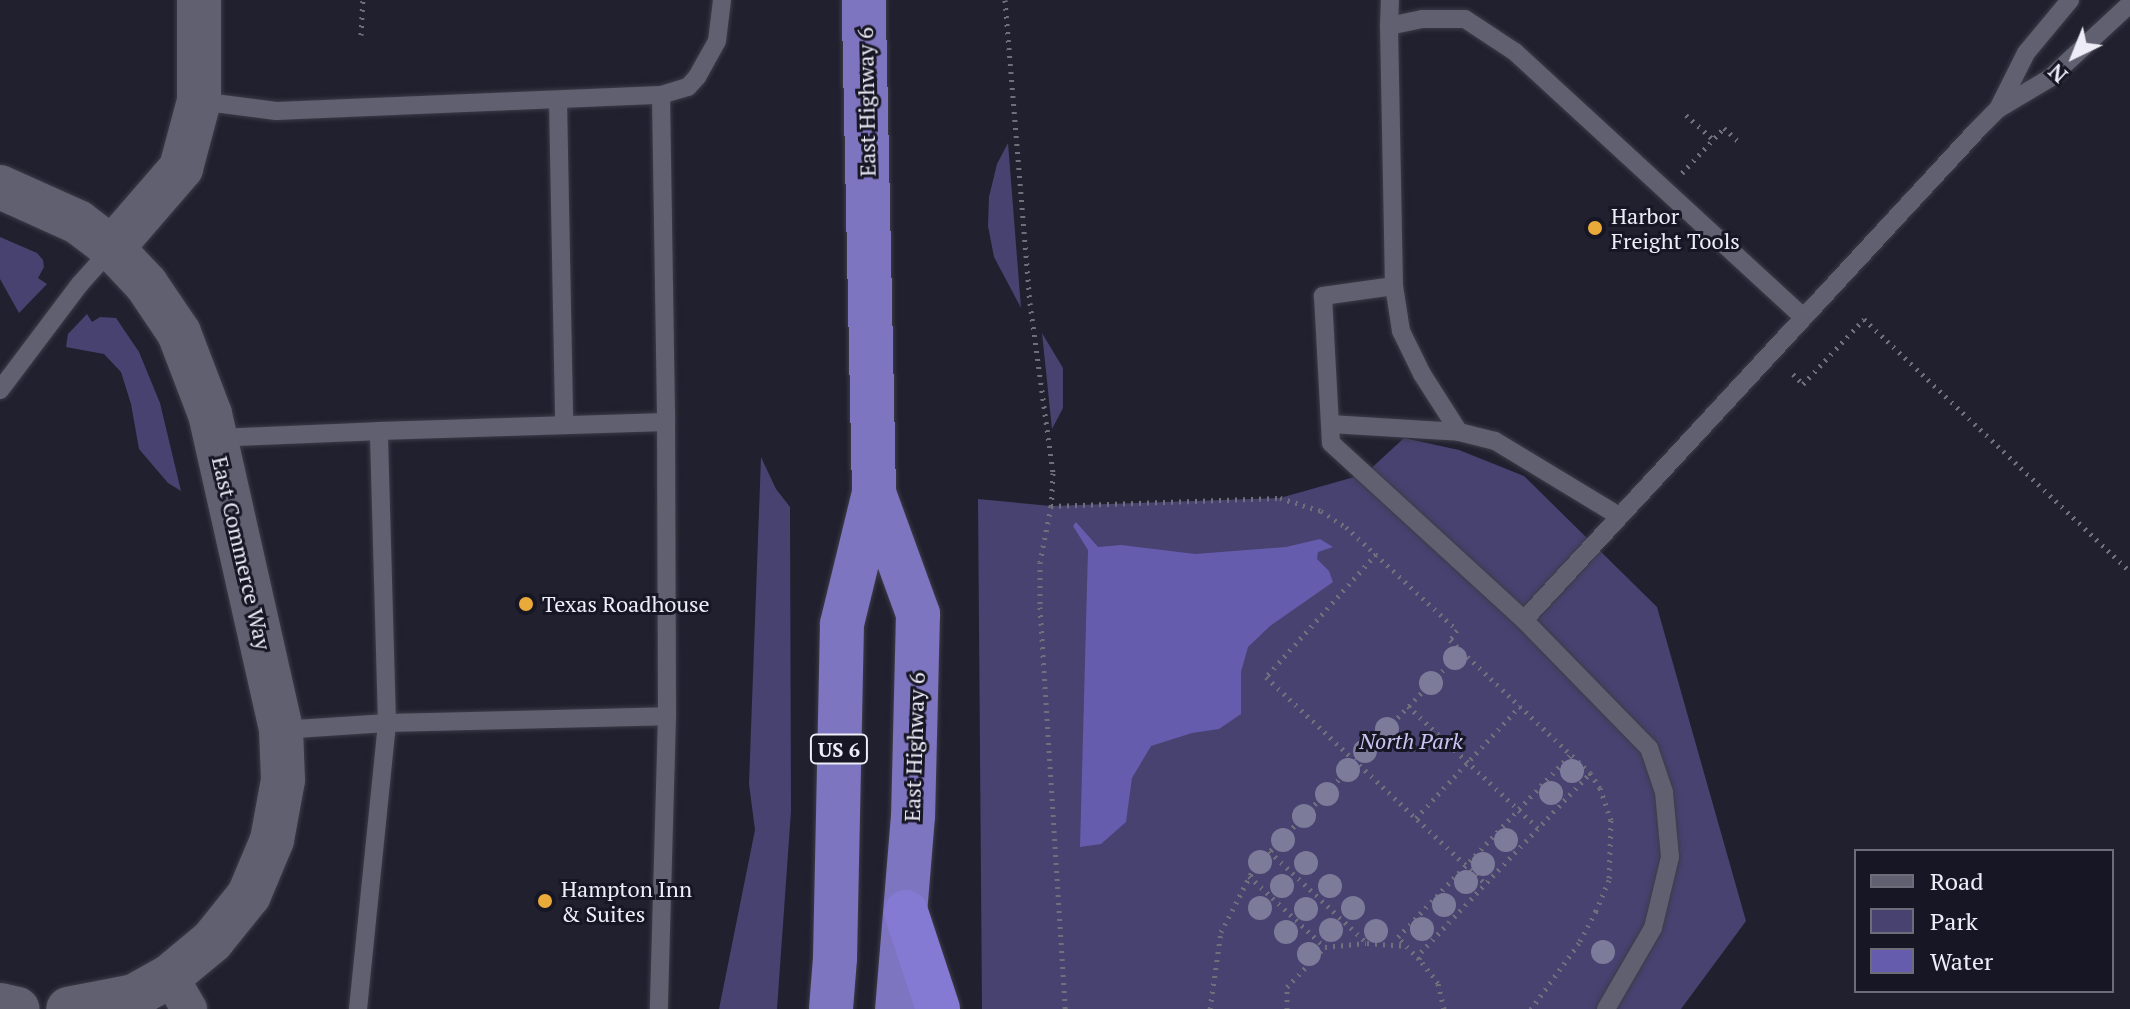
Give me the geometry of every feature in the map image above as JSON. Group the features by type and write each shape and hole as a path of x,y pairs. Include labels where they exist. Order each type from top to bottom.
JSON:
{"highway":[{"name":"East Highway 6","path":"831,1009 835,958 842,624 874,493 864,0"},
{"name":"East Highway 6","path":"874,493 918,614 913,816 897,1009"},
{"name":"US 6","path":"906,912 938,1009"}],"street":[{"path":"112,248 181,168 199,101 199,0"},
{"name":"East Commerce Way","path":"0,187 78,222 112,248 146,284 179,333 210,414 281,730 283,780 272,840 249,895 212,941 180,993 134,996 68,1009"},
{"path":"0,1005 18,1009"}],"lane":[{"path":"199,101 276,111 661,95 688,87 717,41 722,0"},
{"path":"1390,0 1394,286 1401,331 1422,374 1459,432"},
{"path":"1998,109 2026,53 2070,0"},
{"path":"1524,620 1998,109 2050,78 2123,10 2130,32"},
{"path":"1389,26 1422,19 1465,19 1515,52 1803,317"},
{"path":"659,1009 667,716 661,95"},
{"path":"558,100 564,425"},
{"path":"0,390 80,284 112,248"},
{"path":"1394,286 1323,296 1331,443 1524,620 1649,748 1664,792 1670,857 1653,928 1606,1009"},
{"path":"215,438 666,422"},
{"path":"1330,424 1459,432 1495,441 1619,516"},
{"path":"358,1009 387,723 379,431"},
{"path":"281,730 387,723 667,716"}],"path":[{"path":"361,35 363,0"},
{"path":"1005,0 1030,303 1053,473 1051,506 1040,562 1040,607 1065,1009"},
{"path":"1686,115 1714,140"},
{"path":"1666,191 1724,128 1740,143"},
{"path":"1793,374 1803,384 1864,319 2130,571"},
{"path":"1051,506 1280,498 1321,511 1346,527 1457,630 1450,640 1590,773 1600,788 1611,820 1609,880 1579,943 1531,1009"},
{"path":"1376,554 1266,677 1486,884"},
{"path":"1210,1009 1221,932 1249,876 1269,851 1462,650"},
{"path":"1408,706 1538,828"},
{"path":"1416,818 1520,706"},
{"path":"1444,1009 1438,983 1398,937 1571,754"},
{"path":"1419,959 1421,952 1590,773"},
{"path":"1269,851 1367,943"},
{"path":"1249,876 1325,947"},
{"path":"1287,1009 1287,987 1325,947 1367,943 1407,946"}],"green space":[{"path":"1008,143 1021,308 994,257 988,226 989,197 997,164"},
{"path":"0,237 37,253 43,260 44,267 38,278 47,284 19,313 0,279"},
{"path":"87,314 92,322 100,317 116,318 139,352 160,403 181,491 168,483 139,449 131,404 121,372 104,354 66,347 68,334"},
{"path":"1042,333 1063,368 1063,408 1052,429"},
{"name":"North Park","path":"1404,438 1459,450 1524,476 1657,607 1746,921 1681,1009 982,1009 978,499 1051,506 1280,498 1365,474"},
{"path":"761,457 776,489 790,507 791,811 777,1009 719,1009 755,830 749,784"}],"water":[{"path":"1076,522 1098,547 1121,545 1195,554 1286,547 1320,539 1333,547 1318,552 1317,559 1329,571 1333,582 1270,626 1248,647 1241,672 1241,714 1219,729 1192,733 1151,746 1132,778 1126,822 1101,844 1080,847 1088,550 1073,526"}],"place":[{"name":"Harbor Freight Tools","path":"1595,228"},
{"name":"Texas Roadhouse","path":"526,604"},
{"name":"Hampton Inn & Suites","path":"545,901"}]}
